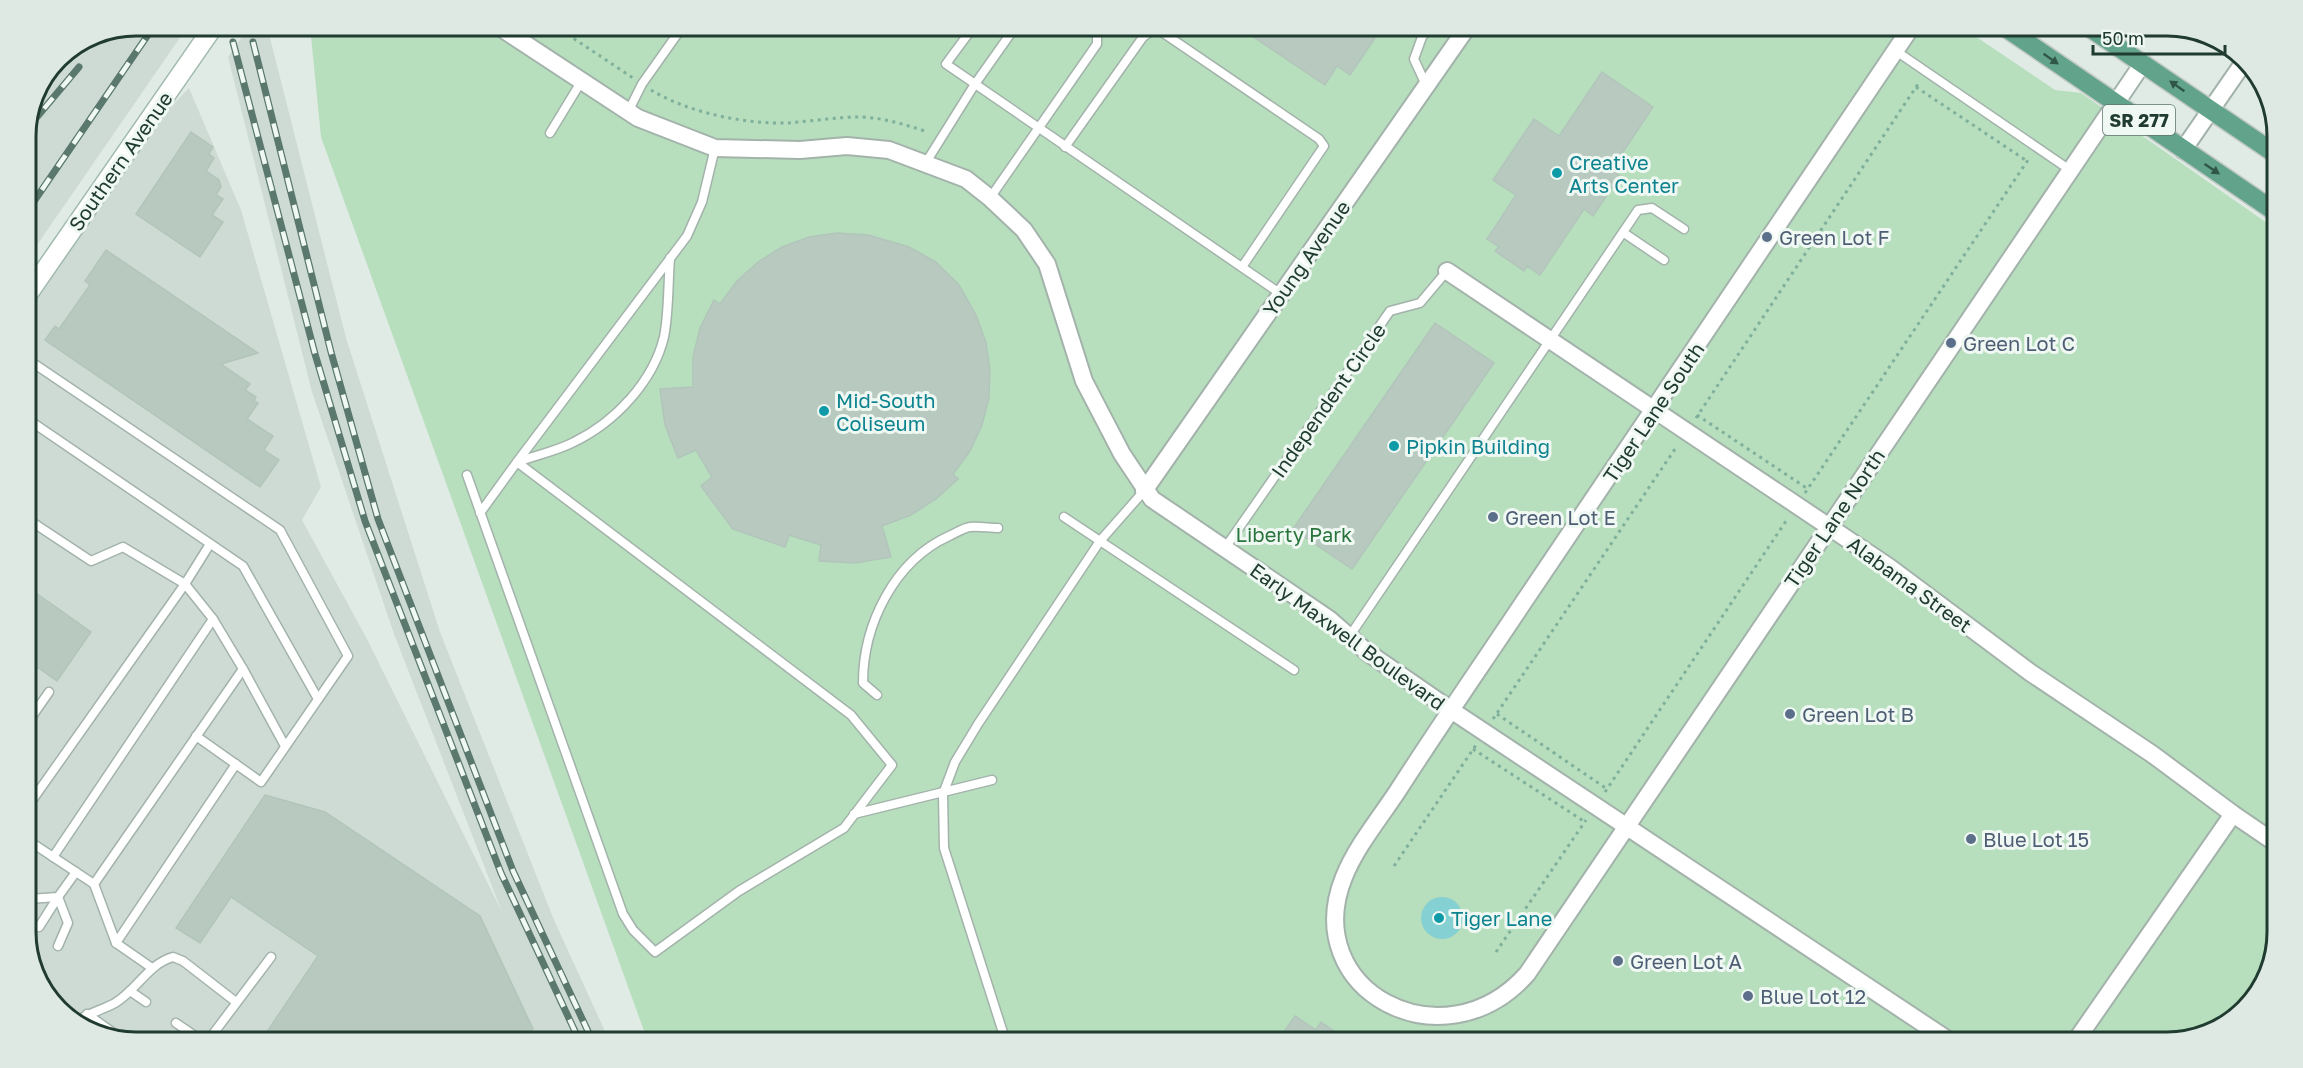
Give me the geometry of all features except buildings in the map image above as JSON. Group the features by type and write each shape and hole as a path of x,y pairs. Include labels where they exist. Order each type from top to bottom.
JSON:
{"main road":[{"name":"Southern Avenue","path":"36,283 207,36"},
{"name":"SR 277","path":"2018,36 2267,206"},
{"name":"SR 277","path":"2102,36 2267,148"}],"street":[{"name":"Early Maxwell Boulevard","path":"513,36 628,112 715,148 800,150 847,146 889,150 966,179 1024,230 1047,264 1084,381 1144,490 1152,499 1329,619 1349,637 1450,710 1936,1032"},
{"name":"Young Avenue","path":"1144,490 1461,36"},
{"name":"Tiger Lane South","path":"1527,974 1498,1003 1461,1019 1419,1020 1400,1014 1366,991 1353,975 1337,936 1338,895 1344,876 1450,710 1906,36"},
{"name":"Tiger Lane North","path":"1527,974 2143,63"},
{"path":"2183,150 2240,68"},
{"name":"Alabama Street","path":"1447,271 1889,567 2031,674 2152,754 2267,837"},
{"path":"2082,1032 2232,814"}],"lane":[{"path":"628,112 642,84 676,36"},
{"path":"967,36 946,64 1281,294"},
{"path":"925,164 975,84 1009,36"},
{"path":"990,198 1097,44 1097,36"},
{"path":"1065,147 1144,36"},
{"path":"1168,36 1318,139 1324,146 1242,267"},
{"path":"1423,36 1414,59 1426,85"},
{"path":"1896,51 2070,170"},
{"path":"550,133 581,82"},
{"path":"480,513 687,236 702,202 715,148"},
{"path":"1349,637 1638,210 1646,207 1652,208 1684,228"},
{"path":"1624,232 1664,260"},
{"path":"517,462 573,443 601,427 629,400 652,369 664,336 670,258"},
{"name":"Independent Circle","path":"1225,548 1390,311 1420,303 1447,271"},
{"path":"36,365 280,530 348,657 261,782 196,736"},
{"path":"36,425 243,566 318,699"},
{"path":"467,475 623,914 633,930 655,952 739,891 844,828 892,765 851,715 517,462"},
{"path":"1003,1032 944,848 943,794 955,762 978,724 1100,541 1144,490"},
{"path":"1064,518 1294,670"},
{"path":"36,525 91,561 123,547 185,584 213,619 285,746"},
{"path":"878,695 863,683 863,660 868,635 882,602 902,573 935,542 969,527 998,528"},
{"path":"36,795 185,584 210,544"},
{"path":"53,857 213,619"},
{"path":"94,884 243,669"},
{"path":"36,711 49,692"},
{"path":"116,943 236,764"},
{"path":"854,814 943,794 992,780"},
{"path":"36,846 94,884 116,943 152,968"},
{"path":"39,927 76,872"},
{"path":"36,898 58,897"},
{"path":"57,946 68,923 58,897"},
{"path":"83,1017 116,1002 162,960 173,957 183,961 236,1002"},
{"path":"214,1032 271,957"},
{"path":"130,991 146,1002"},
{"path":"87,1014 104,1026"},
{"path":"176,1023 190,1032"}],"path":[{"path":"570,36 668,100 728,118 785,123 860,117 891,120 928,132"},
{"path":"1394,866 1924,75"},
{"path":"1916,87 2027,162"},
{"path":"1496,952 2036,147"},
{"path":"1697,415 1808,489"},
{"path":"1497,714 1607,789"},
{"path":"1473,749 1585,822"}],"shaded area":[{"path":"136,36 181,36 36,246 36,129 39,110 46,92 57,75 86,49 104,41"},
{"path":"242,36 270,36 346,338 440,632 554,920 605,1032 136,1032 116,1030 86,1019 65,1003 49,982 44,971 36,939 36,297 157,121 189,88 241,210 321,487 302,520 367,639 502,912 394,634 312,392 228,57"}],"green space":[{"name":"Liberty Park","path":"311,36 1975,36 2055,90 2081,93 2267,223 2267,932 2265,952 2259,971 2254,982 2238,1003 2223,1015 2199,1027 2167,1032 644,1032 321,137"}],"water":[{"path":"1442,897 1450,898 1457,903 1462,910 1462,926 1457,933 1450,938 1442,939 1434,938 1427,933 1422,926 1421,918 1422,910 1427,903 1434,898"}],"railway":[{"path":"36,198 147,36"},
{"path":"233,42 315,354 365,521 501,873 575,1032"},
{"path":"253,42 331,352 378,519 513,871 588,1032"},
{"path":"38,116 79,67"}],"place":[{"name":"Creative Arts Center","path":"1557,173"},
{"name":"Green Lot F","path":"1767,237"},
{"name":"Green Lot C","path":"1951,343"},
{"name":"Mid-South Coliseum","path":"824,411"},
{"name":"Pipkin Building","path":"1394,446"},
{"name":"Green Lot E","path":"1493,517"},
{"name":"Green Lot B","path":"1790,714"},
{"name":"Blue Lot 15","path":"1971,839"},
{"name":"Tiger Lane","path":"1439,918"},
{"name":"Green Lot A","path":"1618,961"},
{"name":"Blue Lot 12","path":"1748,996"}]}
